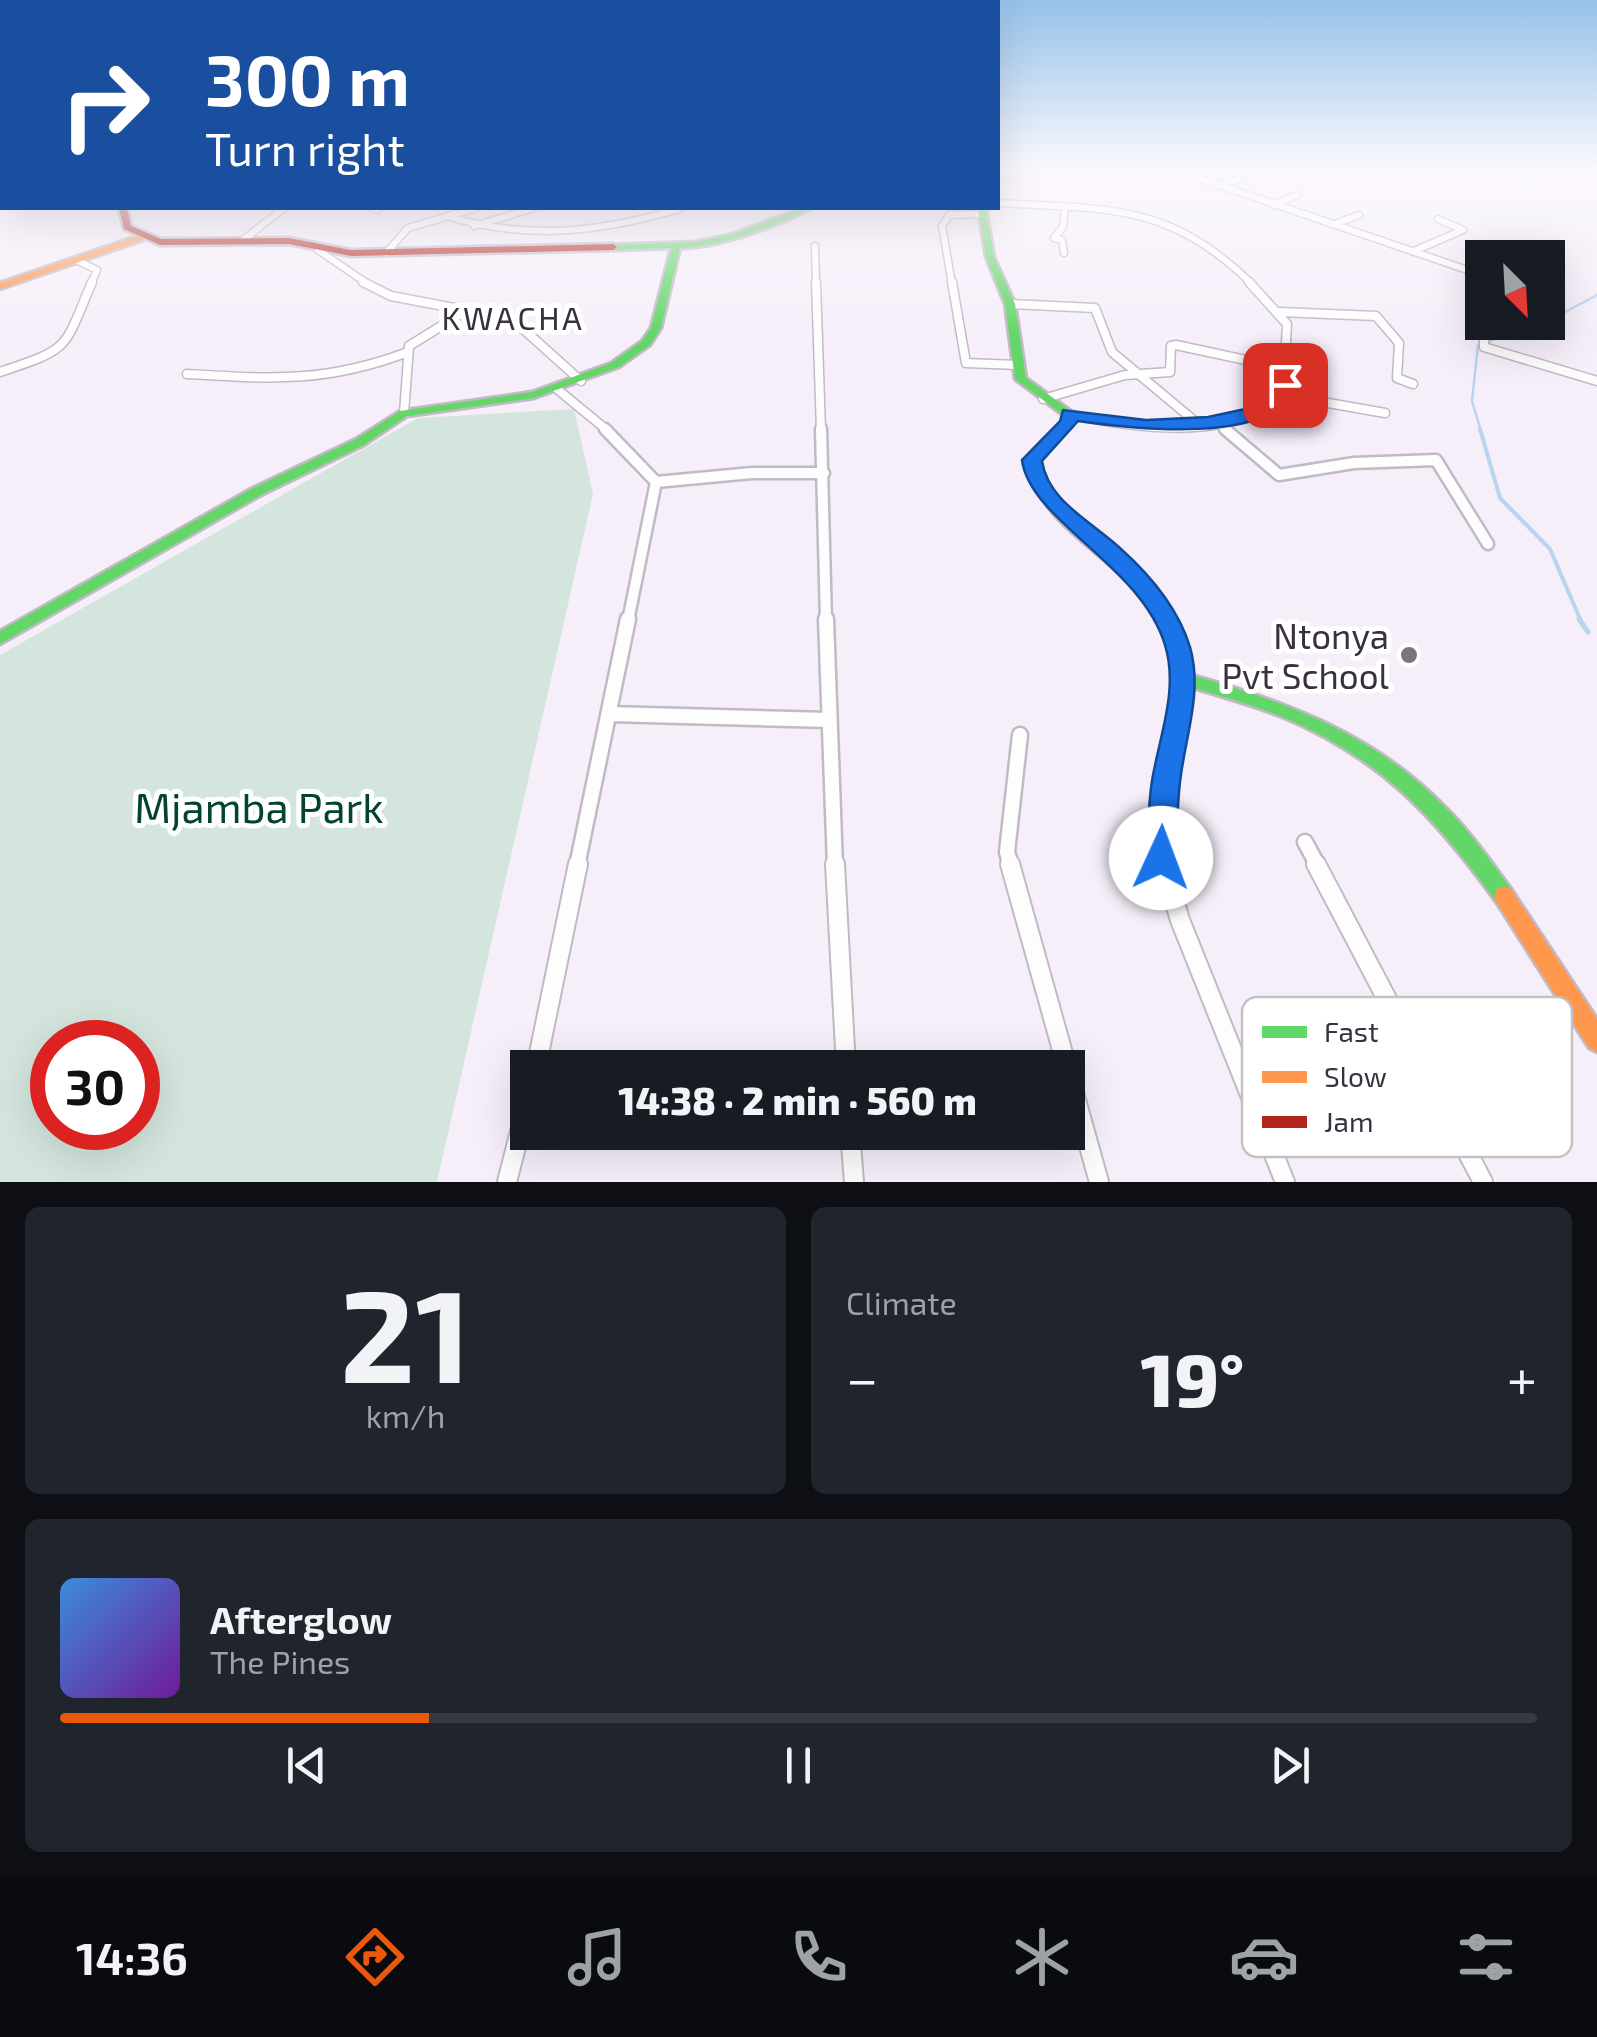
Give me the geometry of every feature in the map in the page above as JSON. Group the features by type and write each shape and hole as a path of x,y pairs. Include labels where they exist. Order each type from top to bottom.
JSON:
{"main road":[{"path":"126,224 140,238 160,242 286,240 318,250 386,254 676,247 727,238 762,224"},
{"path":"984,224 990,257 1010,304 1024,384 1069,414 1062,430 1035,454 1030,467 1034,480 1046,496 1114,554 1156,599 1177,644 1184,679 1263,700 1316,721 1352,740 1411,782 1481,866 1568,997"},
{"path":"0,286 140,238"},
{"path":"0,638 256,492 360,442 404,413 557,389 626,358 653,334 676,247"},
{"path":"1572,1002 1597,1040"}],"street":[{"path":"242,241 263,224"},
{"path":"386,254 408,228 421,224"},
{"path":"469,224 492,231 574,230 614,224"},
{"path":"474,226 480,224"},
{"path":"943,224 966,363 1018,366"},
{"path":"1064,224 1054,238 1062,240 1064,252"},
{"path":"1069,414 1134,425 1197,424 1260,412 1276,405 1284,396 1287,324 1280,312 1248,280 1171,224"},
{"path":"1335,224 1465,269"},
{"path":"1414,250 1463,230 1450,224"},
{"path":"816,246 829,720 845,1050"},
{"path":"318,250 356,278 392,296 501,315 525,327 582,380"},
{"path":"0,372 50,355 66,344 98,270 78,261"},
{"path":"1010,304 1095,308 1112,352 1197,424"},
{"path":"404,413 408,352 413,342 468,310"},
{"path":"1280,312 1376,316 1399,343 1397,378 1412,384"},
{"path":"1484,343 1597,381"},
{"path":"1044,399 1138,374 1170,372 1171,346 1176,345 1288,369"},
{"path":"187,374 291,380 358,371 408,352"},
{"path":"557,389 596,419 656,482"},
{"path":"1284,396 1386,413"},
{"path":"1216,421 1279,475 1354,463 1436,460 1488,544"},
{"path":"656,482 752,472 824,473"},
{"path":"540,1050 656,482"},
{"path":"1184,679 1165,784 1160,840 1164,870 1242,1071"},
{"path":"610,714 829,720"},
{"path":"1020,736 1007,852 1099,1182"},
{"path":"1306,842 1387,997"},
{"path":"507,1182 515,1150"},
{"path":"851,1150 854,1182"},
{"path":"1275,1157 1285,1182"},
{"path":"1470,1157 1483,1182"}],"green space":[{"name":"Mjamba Park","path":"574,409 593,494 437,1182 0,1182 0,655 418,418"}],"waterway":[{"path":"1565,312 1597,295"},
{"path":"1481,431 1472,401 1478,345 1493,340"},
{"path":"1480,429 1500,498 1550,549 1581,621"},
{"path":"1579,619 1588,632"}],"traffic: fast":[{"path":"613,247 695,245 765,224"},
{"path":"985,224 990,257 1010,304 1021,379 1069,414 1069,422 1032,461 1042,489 1060,512 1133,578 1156,605 1174,638 1184,679 1285,711 1367,753 1403,779 1437,812 1504,896"},
{"path":"0,638 256,492 360,442 404,413 534,395 615,365 646,343 656,328 676,247"}],"traffic: slow":[{"path":"0,286 140,238"},
{"path":"1504,896 1569,997"},
{"path":"1572,1001 1597,1040"}],"traffic: jam":[{"path":"126,224 160,242 289,241 351,253 613,247"}],"place":[{"name":"Ntonya Pvt School","path":"1409,655"}],"district":[{"name":"KWACHA","path":"513,317"}],"route":[{"path":"1161,858 1165,784 1184,679 1177,644 1156,599 1114,554 1046,496 1030,467 1035,454 1069,422 1069,414 1100,422 1146,426 1208,422 1270,409 1284,396 1285,385"}]}
